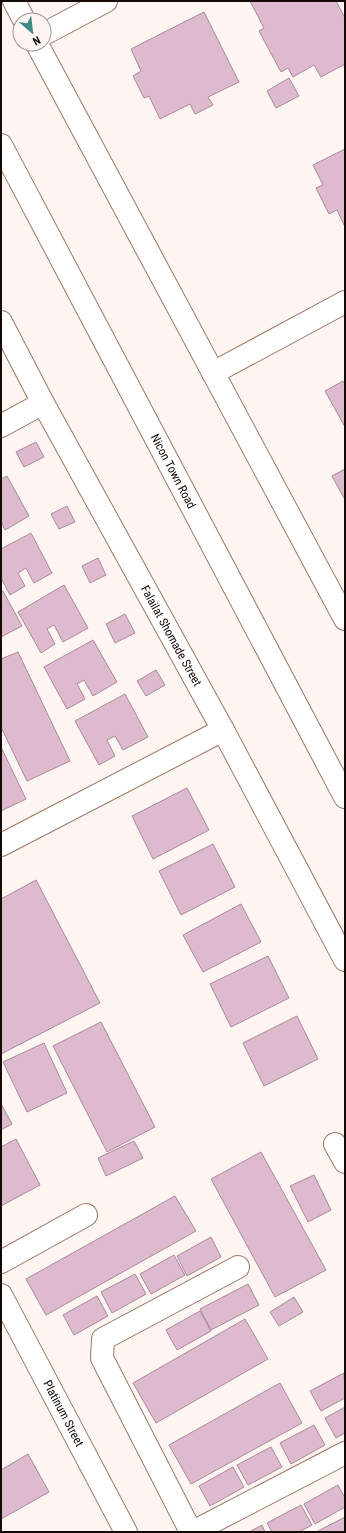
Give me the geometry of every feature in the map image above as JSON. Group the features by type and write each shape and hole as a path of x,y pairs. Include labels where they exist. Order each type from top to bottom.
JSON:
{"street":[{"path":"14,1 20,12"},
{"path":"52,30 106,1"},
{"path":"41,52 345,619"},
{"name":"Nicon Town Road","path":"1,145 345,797"},
{"path":"213,373 345,302"},
{"name":"Falailat Shomade Street","path":"1,322 43,403 223,730 345,960"},
{"path":"1,426 43,403"},
{"path":"1,845 223,730"},
{"path":"1,1262 86,1215"},
{"path":"238,1267 103,1339 102,1358 192,1532 345,1453"},
{"name":"Platinum Street","path":"1,1295 126,1532"}],"building":[{"path":"250,1 336,1 345,18 345,64 321,77 314,65 293,77 288,68 281,72 259,31 264,28"},
{"path":"204,12 239,82 208,97 213,105 195,114 190,104 160,119 149,96 144,98 133,76 141,71 131,49"},
{"path":"289,78 299,96 276,108 267,91"},
{"path":"345,149 345,227 337,210 329,214 316,188 323,185 313,165"},
{"path":"343,381 345,384 345,427 325,391"},
{"path":"36,442 44,457 24,467 16,452"},
{"path":"345,469 345,498 344,498 332,476"},
{"path":"7,476 29,516 5,530 1,521 1,479"},
{"path":"67,506 75,522 59,529 51,514"},
{"path":"31,533 52,573 34,583 26,568 18,573 25,586 10,595 1,578 1,549"},
{"path":"98,558 106,575 90,583 82,566"},
{"path":"64,585 88,628 63,642 54,625 47,629 55,644 41,653 18,612"},
{"path":"3,591 22,626 1,637 1,592"},
{"path":"125,614 135,633 115,643 106,624"},
{"path":"93,640 117,682 93,696 84,680 77,684 85,699 67,709 44,667"},
{"path":"18,652 70,761 27,781 1,727 1,659"},
{"path":"156,670 165,685 146,696 137,681"},
{"path":"125,694 148,737 123,750 115,736 107,740 115,756 99,765 75,721"},
{"path":"1,747 26,799 1,811"},
{"path":"187,788 209,830 153,859 132,816"},
{"path":"213,844 235,887 181,915 159,871"},
{"path":"36,880 100,1003 1,1054 1,899"},
{"path":"241,904 261,942 203,972 183,935"},
{"path":"268,956 289,998 231,1027 210,984"},
{"path":"297,1016 318,1059 264,1086 243,1043"},
{"path":"101,1022 155,1127 107,1152 53,1046"},
{"path":"44,1043 67,1093 27,1112 3,1062"},
{"path":"1,1104 12,1124 1,1130"},
{"path":"16,1139 40,1185 1,1206 1,1147"},
{"path":"134,1141 143,1158 106,1176 98,1158"},
{"path":"261,1152 326,1270 275,1297 211,1179"},
{"path":"314,1175 331,1210 308,1222 290,1186"},
{"path":"175,1196 196,1231 46,1315 26,1279"},
{"path":"211,1237 221,1257 187,1276 177,1256"},
{"path":"174,1255 185,1275 151,1294 140,1274"},
{"path":"135,1274 146,1294 112,1313 101,1292"},
{"path":"248,1284 259,1305 211,1330 200,1309"},
{"path":"97,1296 108,1316 74,1335 63,1315"},
{"path":"294,1297 303,1312 279,1326 270,1312"},
{"path":"200,1311 211,1331 177,1350 166,1330"},
{"path":"245,1319 268,1359 156,1423 133,1383"},
{"path":"344,1373 345,1398 321,1411 310,1391"},
{"path":"280,1383 302,1423 191,1484 169,1445"},
{"path":"345,1407 345,1433 336,1438 325,1418"},
{"path":"314,1425 325,1445 291,1464 280,1443"},
{"path":"271,1447 282,1467 248,1485 237,1465"},
{"path":"28,1454 49,1492 1,1519 1,1470"},
{"path":"233,1467 244,1487 210,1506 199,1486"},
{"path":"338,1485 345,1498 345,1507 315,1524 304,1504"},
{"path":"301,1505 312,1525 299,1532 272,1532 267,1523"},
{"path":"345,1517 345,1532 316,1532"},
{"path":"262,1525 265,1532 249,1532"}]}
